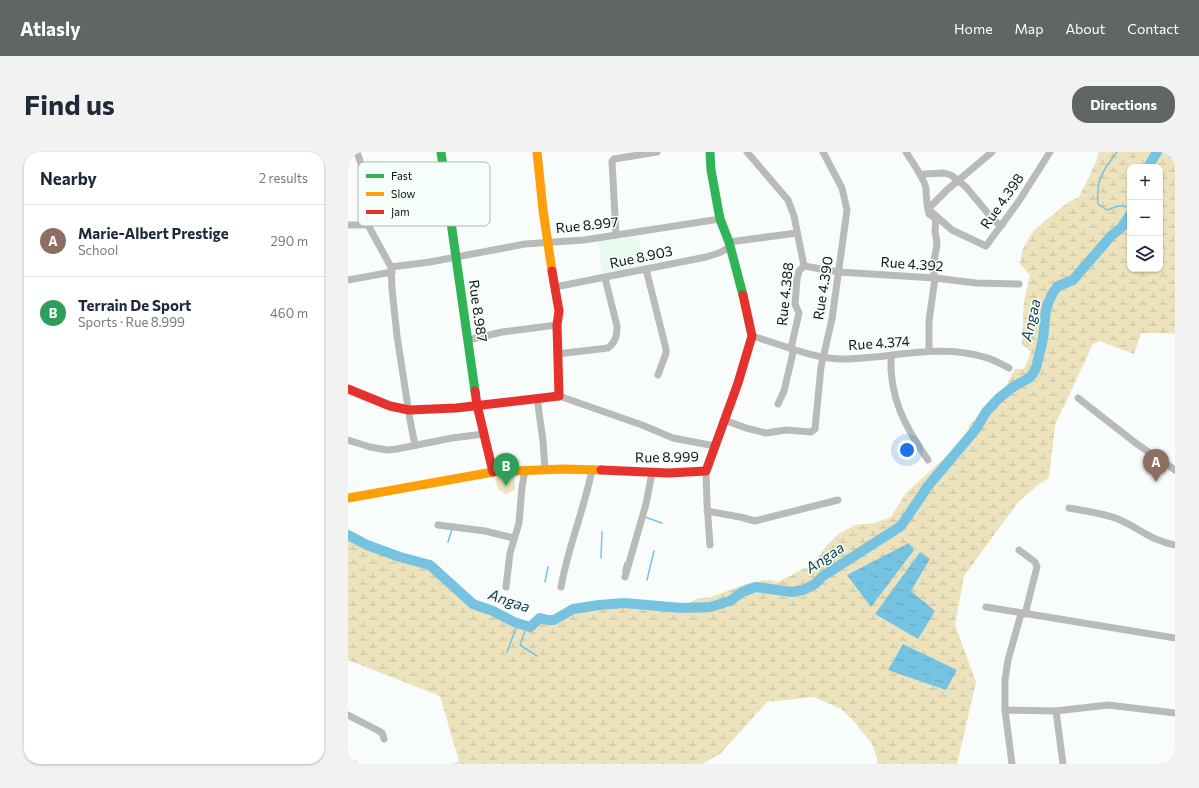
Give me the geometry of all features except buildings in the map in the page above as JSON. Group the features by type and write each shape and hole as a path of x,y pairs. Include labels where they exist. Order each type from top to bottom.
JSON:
{"street":[{"path":"357,152 360,162"},
{"name":"Rue 8.987","path":"441,152 443,162"},
{"path":"537,152 543,210 555,287 560,308 560,317 557,325 559,396"},
{"path":"616,235 611,164 614,159 652,152"},
{"name":"Rue 8.999","path":"348,498 493,472 525,470 592,470 652,473 706,471 738,383 752,336 749,319 729,244 720,219 711,170 710,152"},
{"name":"Rue 4.388","path":"747,152 788,200 794,216 804,266 799,271 797,278 795,304 799,313 791,348 793,353 784,391 778,404"},
{"name":"Rue 4.390","path":"724,420 766,433 781,430 813,431 815,428 823,357 832,319 847,206 842,188 822,152"},
{"path":"906,152 926,187 925,192 929,214 933,216 936,222 937,242 933,273 935,278 929,321 929,352"},
{"path":"928,209 992,152"},
{"name":"Rue 4.398","path":"928,209 952,230 986,246 1002,225 1050,152"},
{"path":"921,176 925,174 944,173 951,175 971,193 998,224 1002,225"},
{"name":"Rue 8.997","path":"348,280 412,265 525,244 584,240 720,219"},
{"path":"369,226 392,270 392,289 397,336 415,445"},
{"name":"Rue 8.987","path":"452,226 477,404 493,472"},
{"name":"Rue 8.903","path":"555,287 711,256 729,244 797,232"},
{"name":"Rue 4.392","path":"804,266 839,272 935,278 976,283 1019,284"},
{"path":"646,269 666,349 658,375"},
{"path":"557,354 608,348 613,344 617,334 617,326 605,278"},
{"path":"468,340 502,332 557,325"},
{"name":"Rue 4.374","path":"752,336 823,357 840,359 929,352 948,352 978,355 1009,368"},
{"path":"892,356 891,377 900,410 910,434 928,460"},
{"path":"348,390 390,406 409,410 456,408 477,404 559,396 642,425 673,438 715,446"},
{"path":"537,398 542,427 546,470"},
{"path":"1078,398 1136,444 1175,470"},
{"path":"348,440 370,447 387,450 452,438 484,434"},
{"path":"506,587 510,553 518,523 525,470"},
{"path":"561,587 566,562 592,470"},
{"path":"706,471 710,545"},
{"path":"625,577 646,504 652,473"},
{"path":"708,511 758,520 838,500"},
{"path":"1069,508 1116,519 1133,526 1157,541 1175,545"},
{"path":"438,525 485,531 514,538"},
{"path":"1012,764 1006,710 1005,680 1008,660 1037,567 1035,562 1019,550"},
{"path":"986,607 1175,638"},
{"path":"1006,710 1056,711 1108,705 1175,714"},
{"path":"1056,711 1063,764"},
{"path":"348,716 382,733 384,739"},
{"path":"348,763 354,764"}],"shaded area":[{"path":"638,236 645,267 603,277 598,241"}],"green space":[{"path":"1098,152 1175,152 1175,334 1141,333 1134,354 1100,341 1093,344 1055,425 1049,478 1019,501 964,576 955,625 976,682 957,764 877,764 877,758 872,744 852,719 841,709 814,697 767,702 720,754 701,764 453,764 459,761 440,696 348,660 348,535 367,545 400,557 430,565 473,604 493,611 514,622 530,626 540,618 547,620 556,619 573,609 584,606 624,603 682,608 696,599 711,597 749,583 769,580 778,582 813,564 827,545 839,534 855,525 875,523 891,517 906,493 972,433 968,427 983,410 1001,395 1015,369 1024,369 1031,352 1022,344 1024,301 1030,275 1020,264 1022,250 1034,230 1066,204 1079,197 1097,159","holes":["909,544 914,550 847,576 847,575","920,552 930,559 911,591 876,615","903,644 956,670 888,670"]},
{"path":"504,474 516,474 514,477 515,489 506,494 499,490 495,480"}],"water":[{"path":"909,543 914,550 871,607 847,575"},
{"path":"920,552 930,559 911,591 935,611 918,639 875,614"},
{"path":"903,644 957,670 946,690 888,670"}],"waterway":[{"path":"1117,152 1101,176 1098,188 1098,204 1107,210 1118,206 1127,207"},
{"name":"Angaa","path":"1150,164 1157,152"},
{"name":"Angaa","path":"348,535 367,545 400,557 430,565 473,604 493,611 514,622 530,627 540,618 554,620 573,609 599,605 624,603 682,608 710,607 730,601 742,592 756,587 792,592 803,590 815,584 823,576 901,526 928,486 976,429 986,412 999,398 1032,375 1036,368 1043,339 1046,309 1052,294 1058,286 1073,280 1111,236 1122,227 1127,220"},
{"path":"645,517 662,523"},
{"path":"448,542 452,529"},
{"path":"601,558 602,532"},
{"path":"647,580 654,551"},
{"path":"623,571 625,563"},
{"path":"545,582 548,567"},
{"path":"507,652 516,628"},
{"path":"525,631 520,645 537,656"}],"traffic: fast":[{"path":"441,152 442,162"},
{"path":"710,152 711,170 720,219 729,242 743,295"},
{"path":"452,226 475,391"}],"traffic: slow":[{"path":"537,152 543,210 552,271"},
{"path":"348,498 493,472 563,469 601,470"}],"traffic: jam":[{"path":"348,389 390,406 409,410 456,408 559,396 557,325 559,311 552,271"},
{"path":"601,470 669,473 706,471 738,383 752,336 743,295"},
{"path":"475,391 493,472"}],"place":[{"name":"Marie-Albert Prestige","path":"1156,482"},
{"name":"Terrain De Sport","path":"506,486"}]}
